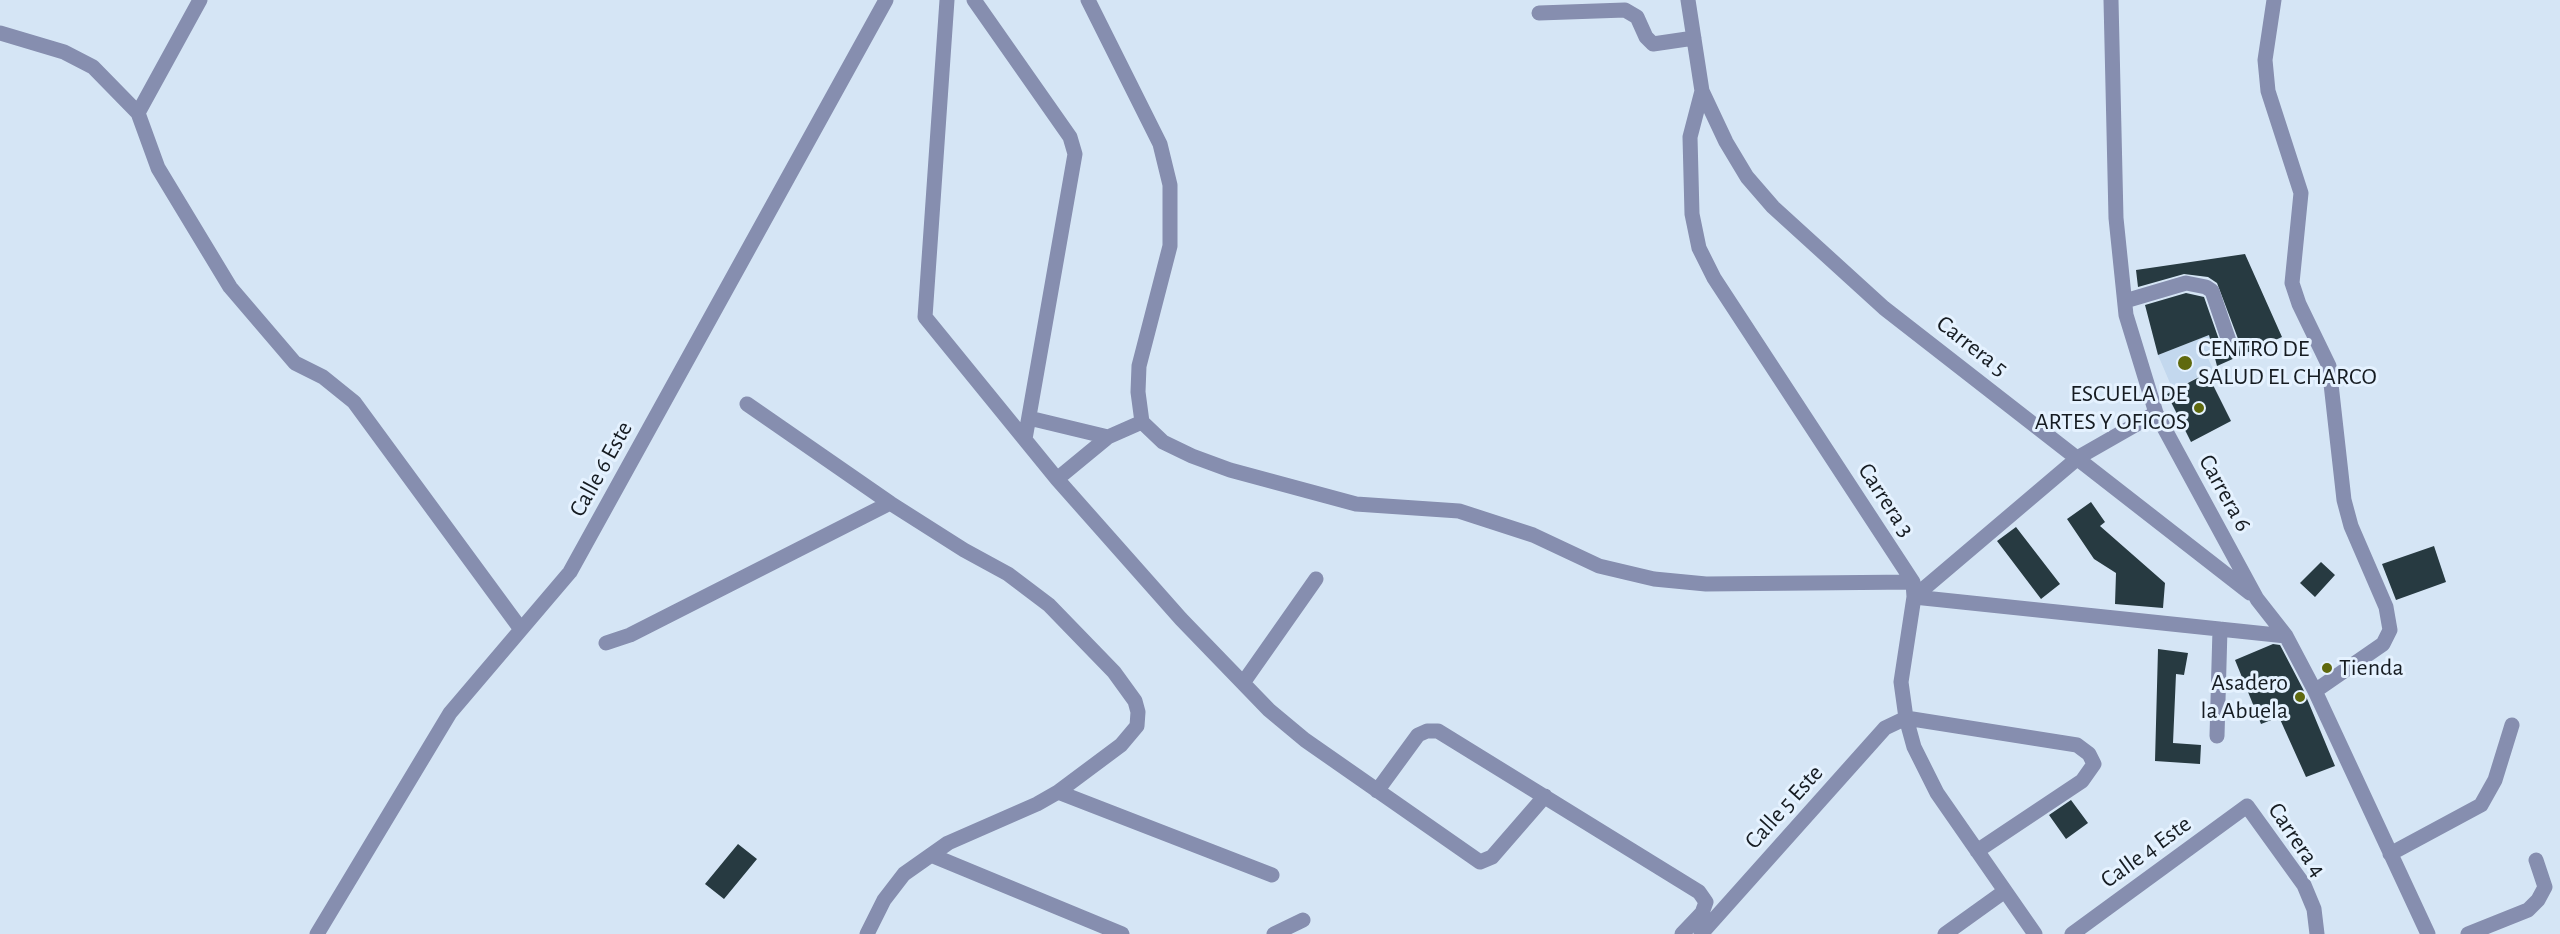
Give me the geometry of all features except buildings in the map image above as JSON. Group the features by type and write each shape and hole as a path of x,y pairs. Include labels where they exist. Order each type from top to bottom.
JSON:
{"street":[{"path":"138,113 200,0"},
{"path":"947,0 925,317 1057,479 1181,619 1269,710 1305,740 1480,862 1492,857 1545,796"},
{"path":"974,0 1070,137 1075,154 1025,439"},
{"path":"1088,0 1160,144 1170,185 1170,246 1139,366 1138,392 1142,422 1163,442 1230,470 1356,504 1460,512 1533,536 1599,566 1654,579 1706,584 1914,590 2286,636"},
{"path":"1688,0 1702,91"},
{"name":"Carrera 6","path":"2111,0 2115,218 2126,315 2156,412 2257,598 2286,636 2315,691 2428,934"},
{"path":"2274,0 2265,60 2268,92 2301,194 2292,283 2329,366 2344,500 2351,526 2386,607 2390,630 2383,644 2315,691"},
{"name":"Calle 6 Este","path":"317,934 450,713 570,572 885,1"},
{"path":"1539,13 1616,8 1637,17 1646,37 1653,44 1694,38"},
{"path":"0,33 64,52 93,67 138,113 158,168 230,287 295,363 323,377 354,402 520,628"},
{"name":"Carrera 5","path":"1702,91 1726,142 1747,177 1773,207 1884,308 2257,598"},
{"name":"Carrera 3","path":"1702,91 1690,137 1692,213 1699,248 1714,278 1914,590"},
{"path":"2125,301 2186,283 2206,287 2212,291 2231,347"},
{"path":"747,404 890,503 964,550 1008,574 1049,605 1114,672 1135,701 1137,726 1121,745 1058,792 1037,804 948,843 904,874 884,900 867,934"},
{"path":"2035,934 1937,793 1914,747 1906,718 1901,682 1914,590 2079,458 2156,412"},
{"path":"1029,418 1108,437"},
{"path":"1057,479 1108,437 1142,422"},
{"path":"606,643 630,635 890,503"},
{"path":"1243,683 1317,579"},
{"path":"2217,736 2220,629"},
{"path":"1906,718 2077,745 2089,754 2094,764 2082,781 1977,851"},
{"name":"Calle 5 Este","path":"1701,934 1885,728 1906,718"},
{"path":"2390,854 2481,805 2495,780 2512,725"},
{"path":"1377,791 1418,735 1427,731 1438,731 1699,892 1706,902 1702,913 1682,934"},
{"path":"1058,792 1272,875"},
{"name":"Calle 4 Este","path":"2072,934 2247,806"},
{"name":"Carrera 4","path":"2247,806 2304,885 2314,909 2318,934"},
{"path":"931,855 1122,934"},
{"path":"2468,934 2528,910 2538,900 2545,887 2536,860"},
{"path":"1945,934 2006,891"},
{"path":"1274,934 1303,920"}],"shaded area":[{"name":"CENTRO DE SALUD EL CHARCO","path":"2209,335 2217,352 2207,356 2213,369 2173,390 2158,355"}],"place":[{"name":"CENTRO DE SALUD EL CHARCO","path":"2185,363"},
{"name":"ESCUELA DE ARTES Y OFICOS","path":"2199,408"},
{"name":"Tienda","path":"2327,668"},
{"name":"Asadero la Abuela","path":"2300,697"}]}
